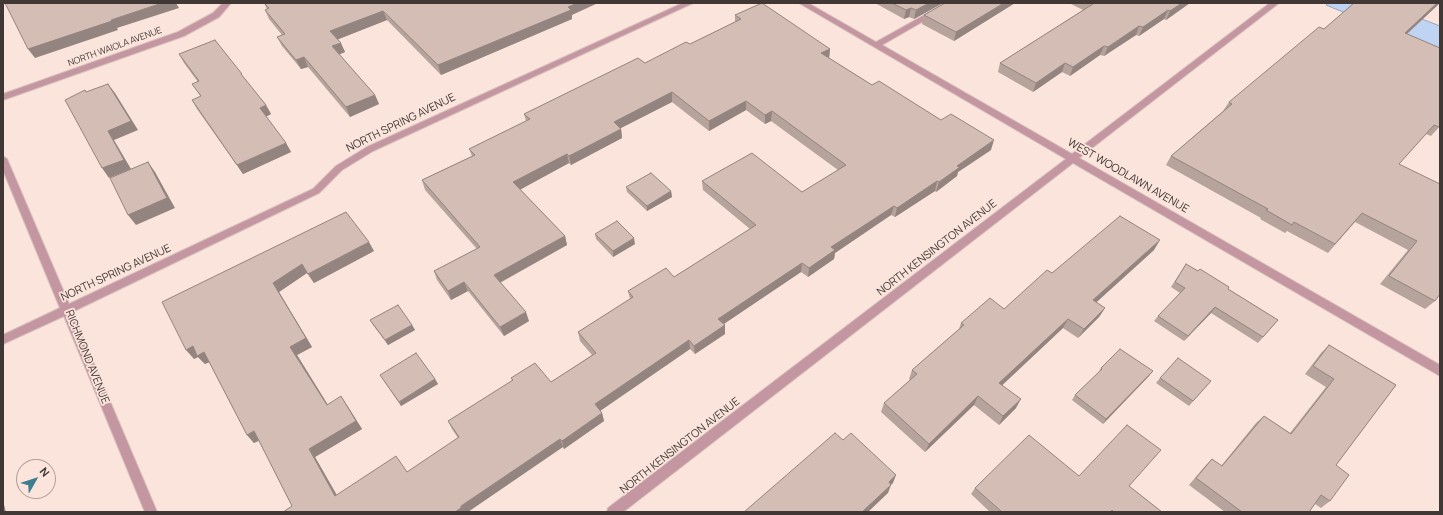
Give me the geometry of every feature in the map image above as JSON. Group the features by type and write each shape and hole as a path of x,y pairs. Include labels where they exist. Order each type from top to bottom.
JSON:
{"street":[{"name":"NORTH WAIOLA AVENUE","path":"3,98 181,34 216,15 227,3"},
{"name":"NORTH SPRING AVENUE","path":"3,340 299,200 316,191 339,168 370,149 689,3"},
{"name":"WEST WOODLAWN AVENUE","path":"803,3 1440,371"},
{"path":"876,46 951,3"},
{"name":"NORTH KENSINGTON AVENUE","path":"613,512 1275,3"},
{"name":"RICHMOND AVENUE","path":"3,159 68,310 151,512"}],"water":[{"path":"1328,3 1380,3 1440,26 1440,52 1326,5"}],"building":[{"path":"5,3 162,3 28,49"},
{"path":"264,3 577,3 568,7 571,10 438,65 383,11 330,31 341,43 332,46 375,95 346,107 304,57 296,60 277,37 285,34 265,10 269,8"},
{"path":"762,3 830,49 821,53 872,85 879,81 941,120 951,114 994,140 957,166 960,167 939,182 937,181 897,208 894,206 831,247 835,250 809,268 802,263 718,319 725,325 694,346 689,340 595,404 602,413 562,441 560,439 461,506 461,508 455,512 283,512 292,506 254,431 247,435 204,352 197,356 193,346 186,350 162,302 346,212 369,242 308,274 302,264 273,283 306,338 290,347 327,405 341,396 356,421 309,449 335,496 396,456 407,472 459,437 448,421 513,380 511,378 535,363 551,382 596,353 578,332 633,297 628,291 666,268 674,277 756,225 702,181 752,153 802,192 846,165 772,111 765,115 746,101 709,121 672,92 614,122 621,129 569,156 567,154 513,182 565,236 494,275 526,312 500,327 464,282 448,291 434,271 480,247 422,180 475,155 469,149 530,119 524,114 638,58 645,63 686,42 690,44 741,19 735,15"},
{"path":"892,3 929,3 916,10 911,8 906,10"},
{"path":"945,3 1004,3 956,32 924,15"},
{"path":"1091,3 1182,3 1170,11 1168,10 1143,27 1139,26 1108,47 1104,46 1073,67 1065,63 1036,83 1000,63 1093,4"},
{"path":"1354,3 1437,3 1405,33 1440,48 1440,126 1434,125 1399,164 1440,184 1440,294 1435,301 1389,276 1417,241 1362,213 1335,244 1294,222 1292,225 1266,210 1268,209 1171,156 1232,104 1229,102 1319,27 1324,29"},
{"path":"215,40 266,105 260,108 286,143 237,165 192,100 201,96 192,84 199,81 179,54"},
{"path":"108,84 131,121 108,131 124,160 102,168 65,100 85,90 86,92"},
{"path":"148,162 167,198 128,215 110,178"},
{"path":"651,173 671,191 647,206 626,187"},
{"path":"1120,216 1160,240 1093,300 1105,308 1084,329 1068,319 999,383 1021,399 1003,416 978,396 929,444 884,403 917,374 912,370 964,325 961,323 990,298 1004,309 1047,270 1052,273"},
{"path":"617,221 634,238 613,251 595,234"},
{"path":"1186,264 1198,271 1200,269 1229,287 1228,289 1278,320 1263,337 1215,307 1188,336 1158,316 1185,288 1175,282"},
{"path":"398,305 412,325 385,340 370,320"},
{"path":"1329,345 1396,385 1336,465 1349,475 1330,501 1321,495 1309,512 1242,512 1196,478 1212,459 1222,466 1264,416 1291,434 1334,379 1313,366"},
{"path":"1120,349 1153,371 1106,419 1075,395"},
{"path":"416,353 435,379 399,402 380,375"},
{"path":"1178,358 1211,381 1193,401 1160,378"},
{"path":"1127,425 1161,450 1129,486 1162,512 1114,512 1112,510 1111,512 1002,512 975,488 1029,435 1079,476"},
{"path":"835,433 843,440 851,433 896,475 889,482 891,485 862,512 744,512"}]}
